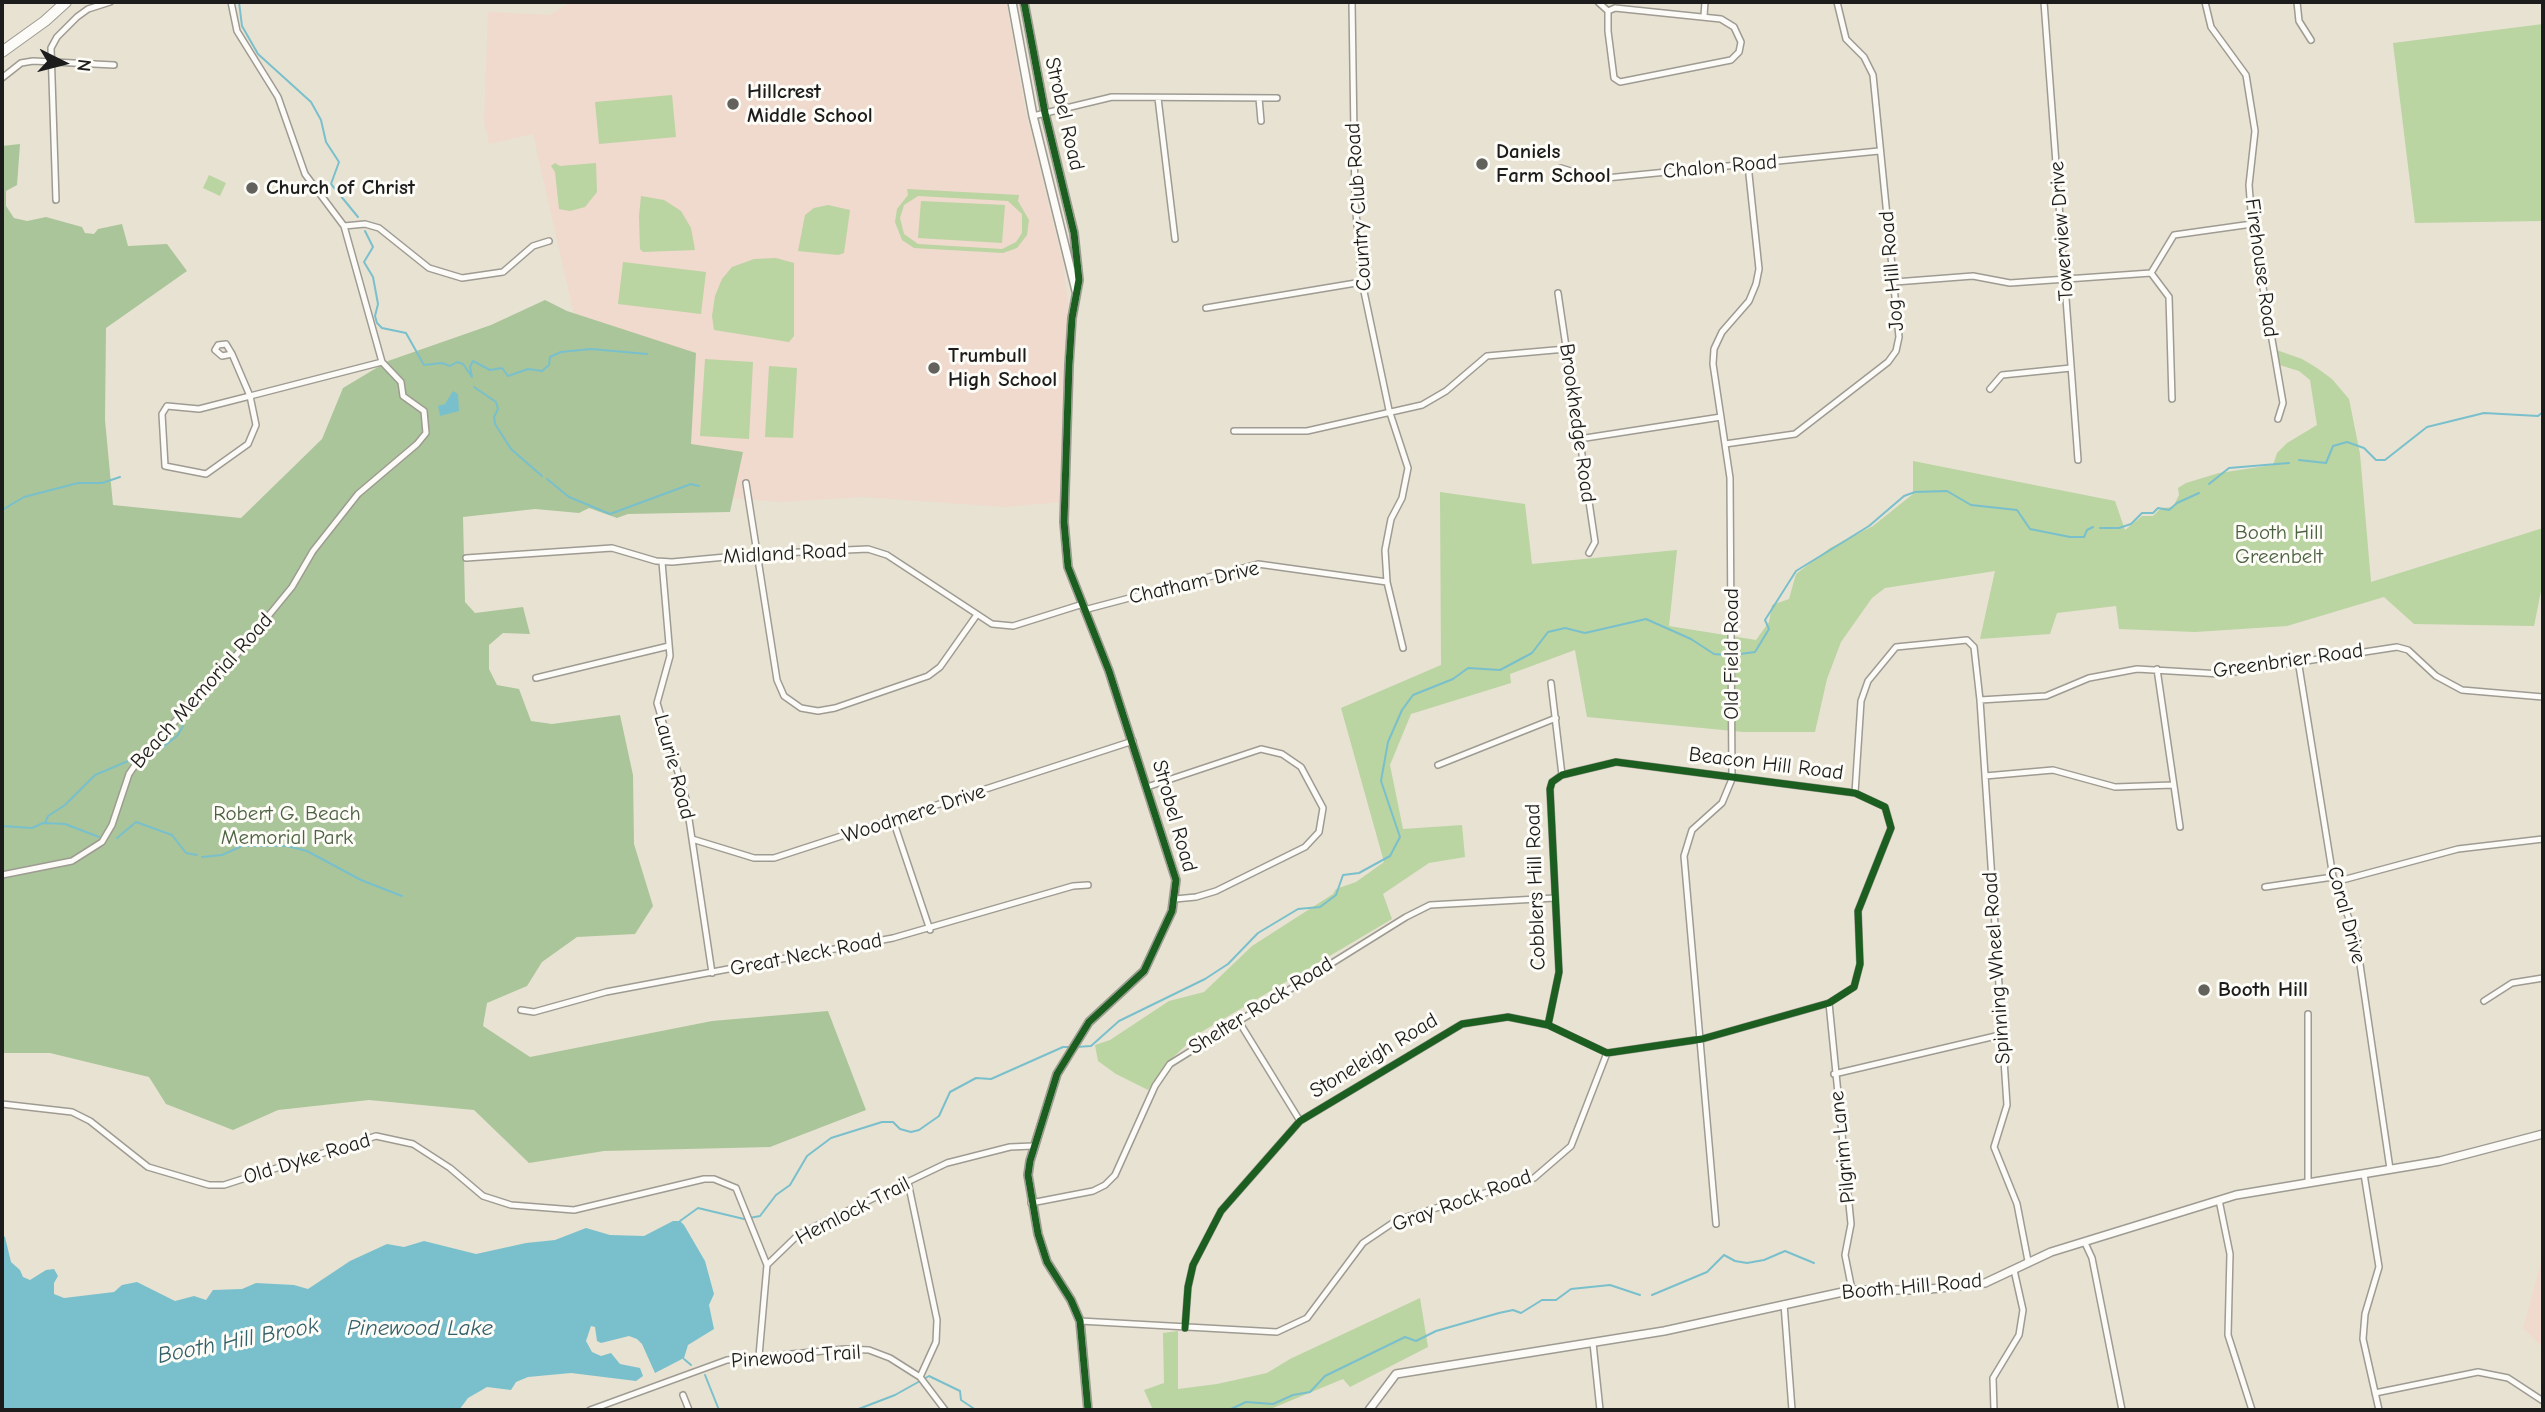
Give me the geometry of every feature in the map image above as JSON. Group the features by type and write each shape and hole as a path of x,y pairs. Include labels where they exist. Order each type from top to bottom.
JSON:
{"highway":[{"path":"2,52 66,2"}],"street":[{"path":"56,200 50,59 57,37 67,26 88,9 110,2"},
{"path":"231,2 237,31 278,97 305,174 344,226 382,362 250,396 199,409 167,406 162,414 165,466 206,474 248,444 253,437 256,425 250,396 232,354"},
{"name":"Strobel Road","path":"1012,2 1033,116 1076,292"},
{"name":"Strobel Road","path":"1024,2 1045,113 1074,233 1079,280 1069,365 1064,522 1068,567 1133,741 1172,862 1175,899 1144,971 1089,1022 1068,1052 1057,1074 1033,1146 1028,1175 1031,1203 1047,1262 1071,1300 1080,1321 1088,1410"},
{"name":"Country Club Road","path":"1352,2 1355,201 1362,282 1389,410 1408,468 1402,498 1391,519 1385,550 1387,582 1402,648"},
{"path":"1598,2 1608,12 1614,78 1620,82 1731,60 1739,52 1741,42 1734,27 1721,19 1615,8 1608,12"},
{"path":"1636,2 1637,11"},
{"path":"1704,16 1705,2"},
{"name":"Jog Hill Road","path":"1725,444 1795,434 1888,362 1896,351 1899,337 1895,282 1873,75 1864,57 1846,39 1839,23 1837,2"},
{"name":"Towerview Drive","path":"2045,2 2078,460"},
{"name":"Firehouse Road","path":"2205,2 2211,27 2246,75 2255,131 2249,184 2252,223 2283,403 2278,419"},
{"path":"2297,2 2299,21 2311,40"},
{"path":"2,78 21,63 50,59 114,65"},
{"path":"1033,116 1112,97 1277,98"},
{"path":"1158,98 1175,239"},
{"path":"1259,98 1261,121"},
{"name":"Chalon Road","path":"1561,168 1596,179 1880,151"},
{"name":"Old Field Road","path":"1716,1224 1684,856 1692,830 1722,803 1732,779 1730,478 1714,349 1722,332 1749,300 1759,269 1748,165"},
{"path":"2151,273 2174,236 2252,223"},
{"path":"344,226 373,226 429,268 462,278 503,272 533,246 549,241"},
{"path":"1064,235 1074,233"},
{"path":"1895,282 1973,276 2010,284 2151,273"},
{"path":"2151,273 2169,297 2172,399"},
{"path":"1206,308 1362,282"},
{"name":"Brookhedge Road","path":"1558,293 1595,542 1589,553"},
{"path":"1234,431 1307,431 1389,410 1422,405 1446,391 1488,356 1566,349"},
{"name":"Beach Memorial Road","path":"2,875 72,861 102,842 112,825 129,774 140,758 232,661 292,587 313,551 358,494 422,439 427,426 424,411 403,396 401,382 382,362"},
{"path":"1990,389 2002,375 2071,368"},
{"path":"1579,439 1721,417"},
{"path":"746,483 776,680 784,696 801,708 818,711 835,708 928,676 940,667 976,616"},
{"name":"Midland Road","path":"466,558 612,548 662,562 868,549 887,555 976,616 992,624 1013,626 1084,607"},
{"name":"Laurie Road","path":"662,562 669,646 668,671 659,689 657,703 681,777 712,973"},
{"name":"Chatham Drive","path":"1084,607 1258,564 1387,582"},
{"name":"Spinning Wheel Road","path":"1856,793 1861,701 1868,681 1896,647 1967,640 1974,647 1980,701 1980,743 1985,776 2000,1035 2007,1105 1994,1147 2017,1204 2028,1261"},
{"path":"536,678 669,646"},
{"name":"Greenbrier Road","path":"1980,701 2046,696 2097,676 2157,668 2221,674 2298,660 2397,647 2408,650 2436,676 2462,691 2543,697"},
{"name":"Coral Drive","path":"2298,660 2334,879 2356,937 2390,1169"},
{"path":"2157,668 2180,827"},
{"path":"1551,683 1562,775"},
{"path":"1438,765 1556,718"},
{"name":"Woodmere Drive","path":"692,839 764,859 820,846 1133,741"},
{"path":"1147,787 1261,749 1282,754 1301,767 1323,808 1319,832 1306,847 1216,891 1175,899"},
{"name":"Beacon Hill Road","path":"1562,775 1616,762 1856,793 1885,807 1891,828 1858,911 1860,964 1854,987 1829,1003 1702,1039"},
{"path":"1985,776 2053,770 2105,786 2173,785"},
{"name":"Cobblers Hill Road","path":"1548,1025 1559,971 1550,789 1552,782 1562,775"},
{"path":"893,820 930,930"},
{"path":"2265,887 2334,879 2458,849 2543,839"},
{"name":"Great Neck Road","path":"522,1010 534,1012 606,992 930,930 1073,886 1088,885"},
{"name":"Shelter Rock Road","path":"1031,1203 1093,1191 1105,1185 1115,1175 1155,1086 1170,1063 1430,905 1555,898"},
{"path":"2484,1001 2512,983 2543,978"},
{"name":"Pilgrim Lane","path":"1829,1003 1851,1224 1845,1255 1852,1290"},
{"path":"2308,1014 2308,1183"},
{"name":"Stoneleigh Road","path":"1185,1328 1188,1287 1193,1265 1221,1211 1300,1121 1462,1024 1508,1017 1548,1025 1607,1054"},
{"path":"1238,1020 1300,1121"},
{"path":"1834,1074 2000,1035"},
{"path":"1607,1054 1702,1039"},
{"name":"Gray Rock Road","path":"1080,1321 1277,1332 1307,1318 1363,1243 1397,1220 1534,1178 1571,1146 1607,1054"},
{"name":"Old Dyke Road","path":"2,1104 72,1112 90,1121 148,1167 209,1185 224,1185 361,1139 384,1136 401,1139 423,1149 483,1196 500,1203 574,1210 714,1179 736,1188 767,1265"},
{"name":"Booth Hill Road","path":"1370,1410 1396,1374 1593,1343 1852,1290 1921,1290 1985,1283 2028,1261 2219,1200 2459,1157 2543,1134"},
{"name":"Hemlock Trail","path":"767,1265 799,1234 947,1163 983,1152 1033,1146"},
{"path":"2364,1174 2379,1257 2378,1276 2362,1327 2379,1410"},
{"path":"908,1182 937,1320 936,1342 922,1379"},
{"path":"2219,1200 2230,1254 2228,1335 2252,1410"},
{"path":"2085,1243 2092,1258 2122,1410"},
{"path":"759,1356 767,1265"},
{"path":"1994,1410 1993,1378 2019,1335 2023,1310 2014,1270"},
{"path":"1784,1304 1792,1410"},
{"path":"1593,1343 1600,1410"},
{"name":"Pinewood Trail","path":"590,1410 727,1360 869,1350 890,1358 922,1379 945,1410"},
{"path":"2375,1393 2478,1372 2508,1378 2543,1401"},
{"path":"683,1395 689,1410"}],"shaded area":[{"path":"571,2 1006,2 1025,109 1063,264 1068,302 1061,502 1004,507 862,497 779,502 716,497 582,350 533,134 489,144 484,123 488,12 550,15"},
{"path":"2543,1256 2543,1348 2523,1328"}],"green space":[{"path":"2543,24 2543,221 2415,223 2393,43"},
{"path":"672,95 676,137 599,144 595,102"},
{"name":"Robert G. Beach Memorial Park","path":"20,144 17,185 6,191 6,206 14,218 27,221 46,217 82,227 85,233 94,234 98,229 122,224 128,246 167,244 187,271 106,328 105,420 113,505 241,518 322,439 343,388 388,361 491,325 545,300 567,311 696,353 691,444 743,452 730,512 628,514 617,518 589,508 579,513 535,509 463,517 465,602 475,613 523,607 530,634 503,633 489,645 489,669 497,685 519,689 531,721 552,724 620,715 633,775 634,844 653,906 635,934 577,937 542,962 527,986 487,1003 483,1026 530,1057 712,1021 828,1011 866,1110 770,1147 604,1151 529,1163 474,1110 369,1100 278,1110 233,1130 166,1104 149,1077 50,1053 2,1053 2,146"},
{"path":"555,163 560,166 596,163 597,192 585,207 570,211 559,209 555,172 551,166"},
{"path":"209,175 226,183 220,196 203,188"},
{"path":"907,189 1019,195 1018,201 1029,220 1027,235 1017,248 1003,253 914,248 902,240 895,222 897,209 908,195","holes":["918,196 1008,201 1022,214 1022,233 1016,242 1002,249 918,244 904,234 900,218 904,205"]},
{"path":"641,196 664,200 681,211 691,228 695,250 643,252 640,249"},
{"path":"921,201 1005,205 1002,243 918,238"},
{"path":"828,205 850,210 844,253 838,255 798,251 805,215 814,208"},
{"path":"776,258 794,263 794,336 789,342 714,330 712,316 715,296 722,279 732,267 754,259"},
{"path":"623,262 706,272 701,314 618,304"},
{"name":"Booth Hill Greenbelt","path":"2271,348 2302,359 2317,368 2332,379 2349,399 2360,454 2371,582 2543,528 2543,581 2534,626 2414,624 2384,597 2287,626 2195,632 2119,629 2116,606 2057,613 2050,634 1980,639 1995,571 1885,588 1872,598 1841,642 1827,679 1815,732 1744,732 1587,717 1575,650 1510,674 1511,683 1411,714 1390,765 1403,829 1462,825 1465,857 1429,863 1383,894 1392,919 1198,1034 1166,1064 1148,1090 1116,1074 1098,1061 1095,1045 1110,1040 1169,1001 1204,992 1252,946 1333,894 1336,889 1356,882 1384,862 1341,708 1441,665 1440,492 1525,504 1532,564 1677,550 1669,626 1756,640 1769,622 1772,605 1789,599 1796,574 1830,548 1873,526 1913,494 1913,461 2115,501 2125,530 2142,516 2153,516 2161,508 2173,507 2179,495 2178,488 2186,483 2219,473 2273,465 2277,453 2287,443 2317,425 2310,380 2299,371 2273,363"},
{"path":"705,359 753,362 749,439 700,436"},
{"path":"769,366 797,368 793,438 765,437"},
{"path":"1420,1298 1428,1347 1350,1387 1343,1379 1268,1410 1153,1410 1144,1390 1164,1383 1163,1333 1178,1331 1178,1389 1217,1384 1267,1373 1290,1359"}],"water":[{"path":"453,391 458,394 459,411 440,416 438,406 445,404"},
{"name":"Pinewood Lake","path":"673,1221 680,1221 684,1225 705,1261 714,1294 709,1305 714,1329 688,1345 684,1358 655,1373 637,1339 629,1336 601,1343 597,1341 595,1327 591,1326 586,1341 592,1352 601,1356 611,1353 620,1364 640,1368 643,1376 636,1381 571,1373 528,1377 516,1382 511,1390 487,1387 468,1398 459,1410 2,1410 2,1234 11,1262 23,1277 30,1280 46,1270 54,1269 58,1276 54,1283 54,1294 64,1298 114,1292 122,1285 137,1282 175,1301 194,1296 206,1300 213,1290 242,1289 256,1283 294,1285 308,1289 350,1261 387,1244 404,1247 424,1241 476,1254 526,1243 555,1240 586,1228 610,1235 644,1236"}],"waterway":[{"path":"239,2 242,26 258,54 311,102 321,120 326,142 339,162 331,184 358,217"},
{"path":"365,231 373,247 364,262 373,277 378,304 375,316 377,323 382,328 406,333 424,365 442,363 450,366 457,362 463,364 472,377 470,367 473,361 490,370 502,368 508,376 528,369 542,371 549,365 550,357 561,352 591,349 647,354"},
{"path":"474,387 496,402 498,409 494,417 495,424 511,449 542,476"},
{"name":"Booth Hill Brook","path":"2299,460 2326,463 2333,446 2347,442 2364,448 2376,460 2385,460 2427,427 2484,413 2538,416 2543,412"},
{"name":"Booth Hill Brook","path":"2209,484 2229,468 2289,463"},
{"path":"2,510 24,497 78,483 102,483 120,477"},
{"path":"547,479 569,497 610,514 691,484 699,486"},
{"name":"Booth Hill Brook","path":"1740,654 1755,652 1769,629 1765,620 1796,571 1869,526 1904,496 1915,492 1947,491 1971,505 2017,510 2030,529 2070,537 2084,537 2087,530 2093,527"},
{"name":"Booth Hill Brook","path":"2100,528 2119,528 2131,524 2142,513 2153,513 2158,508 2169,510 2177,503 2199,493"},
{"name":"Booth Hill Brook","path":"1076,1047 1091,1046 1119,1021 1205,979 1228,964 1258,933 1298,909 1320,907 1336,895 1343,875 1359,873 1390,856 1400,837 1381,781 1388,742 1402,710 1413,695 1453,679 1468,668 1500,670 1532,653 1548,632 1565,628 1585,633 1646,619 1691,639 1714,654 1726,655"},
{"path":"146,761 178,735 183,726"},
{"path":"45,823 48,816 65,805 95,775 133,759"},
{"path":"117,838 136,822 172,835 186,853 197,855"},
{"path":"2,826 32,828 43,823 65,824 99,837"},
{"path":"202,857 222,855 242,846 287,846 307,851 361,880 402,896"},
{"name":"Booth Hill Brook","path":"680,1221 698,1208 744,1219 760,1216 776,1195 790,1185 807,1156 831,1138 882,1122 893,1122 900,1129 911,1132 919,1130 939,1116 950,1092 976,1078 991,1079 1063,1047 1070,1047"},
{"path":"1652,1295 1707,1272 1724,1255 1747,1263 1764,1260 1785,1251 1814,1263"},
{"path":"1229,1410 1246,1402 1273,1404 1293,1395 1310,1392 1325,1376 1405,1337 1416,1341 1436,1331 1499,1313 1513,1310 1521,1313 1542,1300 1556,1300 1571,1289 1610,1285 1640,1295"},
{"path":"684,1359 691,1365"},
{"path":"705,1375 719,1410"},
{"path":"856,1410 895,1395 929,1376 960,1391 961,1400 976,1410"},
{"path":"989,1410 999,1410"}],"cycle path":[{"path":"1024,2 1045,113 1074,233 1079,280 1072,318 1069,365 1064,522 1068,567 1109,671 1176,880 1172,911 1144,971 1089,1022 1057,1074 1030,1161 1028,1175 1038,1234 1047,1262 1071,1300 1080,1321 1088,1410"},
{"path":"1185,1328 1188,1287 1193,1265 1221,1211 1300,1121 1462,1024 1508,1017 1548,1025 1607,1053 1702,1039 1829,1003 1854,987 1860,964 1858,911 1891,828 1885,807 1855,793 1616,762 1562,775 1552,782 1550,789 1559,972 1548,1025"}],"place":[{"name":"Hillcrest Middle School","path":"733,104"},
{"name":"Daniels Farm School","path":"1482,164"},
{"name":"Church of Christ","path":"252,188"},
{"name":"Trumbull High School","path":"934,368"},
{"name":"Booth Hill","path":"2204,990"}]}
